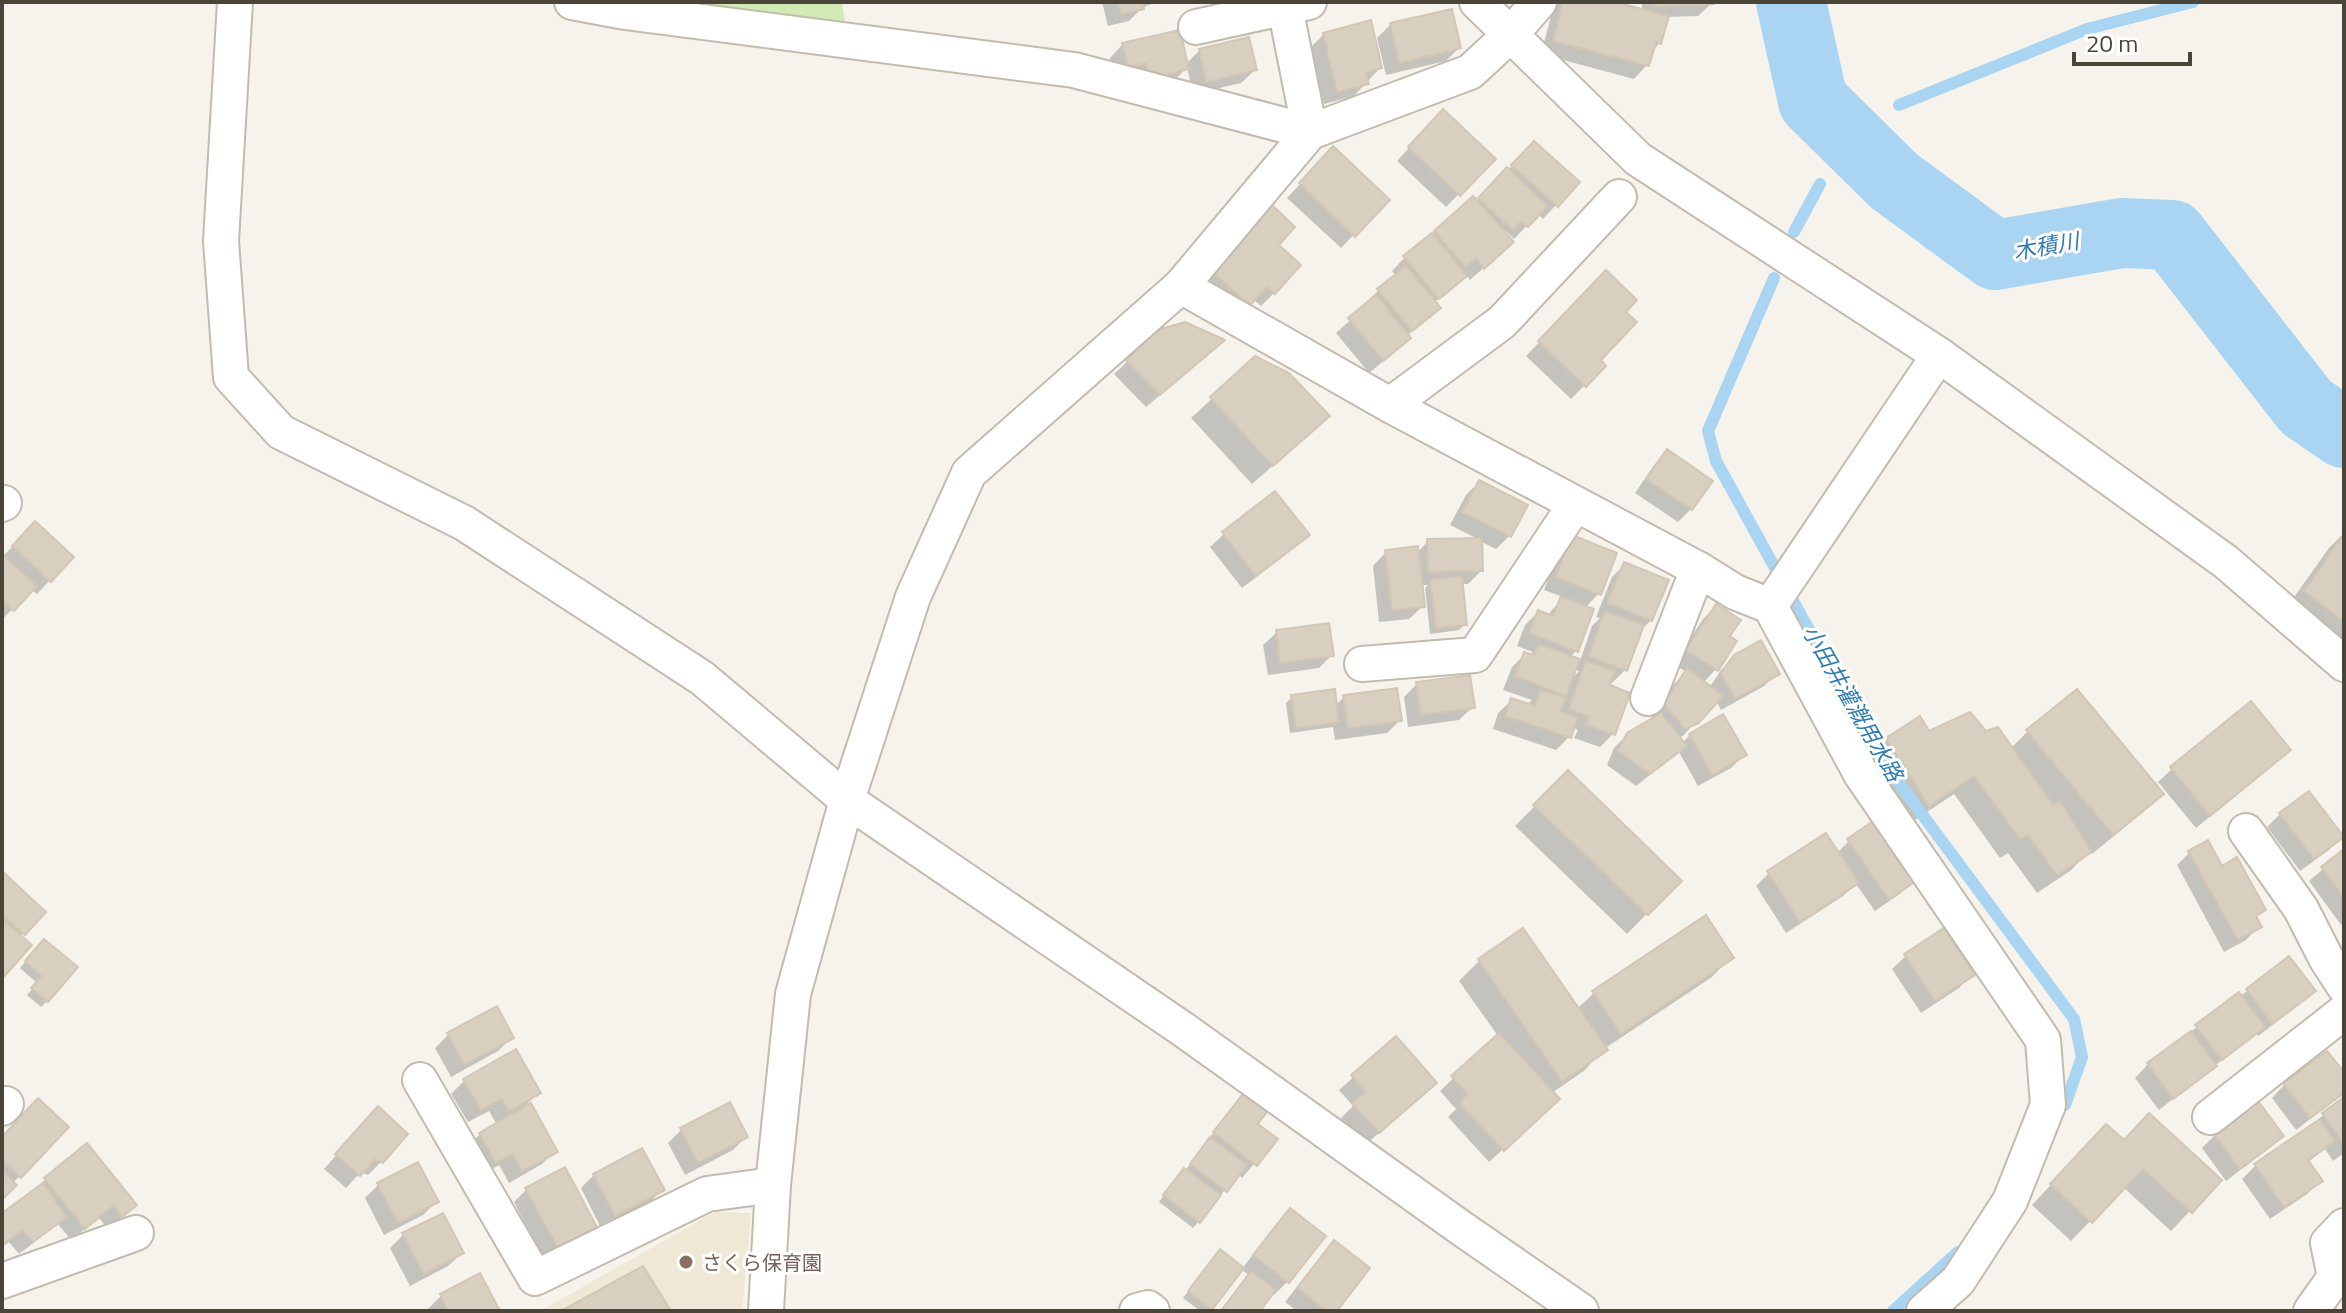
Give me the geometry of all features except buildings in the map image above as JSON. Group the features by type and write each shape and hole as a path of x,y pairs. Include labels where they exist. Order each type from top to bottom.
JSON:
{"street":[{"path":"235,2 221,241 231,377 281,432 464,523 702,678 847,800 1184,1030 1581,1311"},
{"path":"572,2 625,12 1074,70 1310,132"},
{"path":"1477,2 1638,159 1939,355 2226,562 2344,664"},
{"path":"766,1311 773,1185 793,994 847,800 913,597 969,473 1181,286 1310,132 1470,72 1510,35 1539,2"},
{"path":"1196,27 1297,5 1310,132"},
{"path":"1390,405 1502,322 1619,197"},
{"path":"1181,286 1390,405 1698,569 1735,592 1779,593"},
{"path":"1779,593 1939,355"},
{"path":"1362,664 1475,655 1575,505"},
{"path":"1648,698 1698,569"},
{"path":"1779,593 1861,774 2043,1040 2048,1105 2010,1201 1958,1281 1924,1311"},
{"path":"2246,831 2301,909 2344,986"},
{"path":"2210,1117 2344,1012"},
{"path":"420,1080 535,1278 707,1194 773,1185"},
{"path":"2311,1311 2335,1277 2328,1243 2344,1226"},
{"path":"2,1281 136,1233"},
{"path":"1137,1311 1148,1308 1152,1311"}],"shaded area":[{"name":"さくら保育園","path":"715,1212 751,1213 742,1311 540,1311"}],"green space":[{"path":"674,2 842,2 846,30"}],"waterway":[{"name":"木積川","path":"1791,2 1813,101 1894,181 1995,255 2122,233 2172,235 2306,407 2344,433"},
{"name":"小田井灌漑用水路","path":"1899,105 2087,29 2193,2"},
{"name":"小田井灌漑用水路","path":"1794,232 1820,184"},
{"name":"小田井灌漑用水路","path":"1774,278 1708,431 1716,461 1878,755 2074,1019 2082,1057 2065,1105"},
{"name":"小田井灌漑用水路","path":"1893,1311 1958,1252"}],"place":[{"name":"さくら保育園","path":"686,1262"}]}
